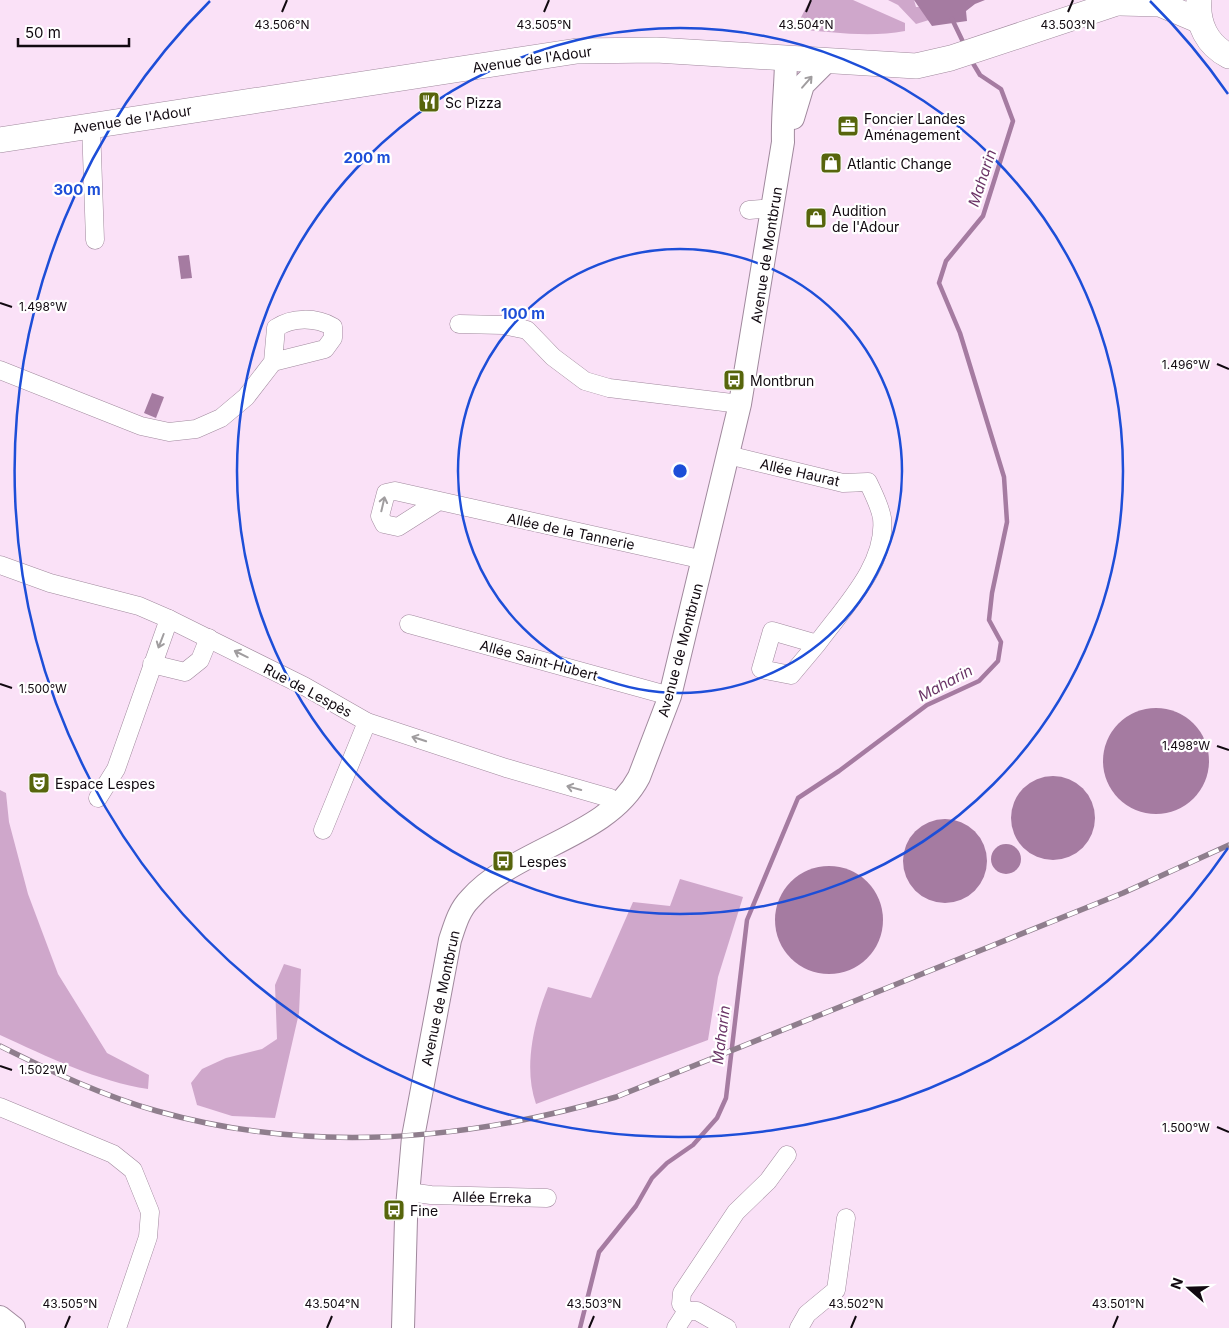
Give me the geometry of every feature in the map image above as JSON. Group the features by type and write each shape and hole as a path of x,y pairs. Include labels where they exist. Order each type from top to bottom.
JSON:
{"main road":[{"name":"Avenue de l'Adour","path":"0,140 577,51 656,50 909,66 951,58 1123,2 1160,4 1200,11"},
{"path":"1200,11 1212,44 1229,56"}],"street":[{"name":"Avenue de Montbrun","path":"403,1328 408,1192 415,1121 450,940 457,919 468,900 485,884 507,869 600,818 619,804 633,789 670,696 740,404 774,208 783,142 782,108 786,85 786,58"},
{"path":"783,142 803,85 828,60"},
{"path":"91,125 95,240"},
{"path":"749,210 774,208"},
{"path":"459,324 503,325 527,330 553,357 584,381 608,388 740,404"},
{"path":"0,370 142,426 169,432 196,429 221,418 246,397 273,362"},
{"name":"Allée Haurat","path":"728,455 843,483 868,482 882,516 882,537 874,565 817,644"},
{"name":"Allée de la Tannerie","path":"438,501 704,560"},
{"name":"Rue de Lespès","path":"0,565 50,582 139,606 209,638 304,686 367,722 506,768 610,798 619,804"},
{"path":"98,798 116,769 169,619"},
{"name":"Allée Saint-Hubert","path":"409,624 670,696"},
{"path":"152,664 185,672 200,660 209,638"},
{"path":"323,830 367,722"},
{"path":"0,1107 113,1154 133,1170 150,1212 148,1237 117,1328"},
{"path":"727,1328 697,1311 687,1311 681,1304 682,1293 692,1275 736,1212 768,1181 787,1155"},
{"name":"Allée Erreka","path":"408,1192 431,1195 547,1198"},
{"path":"798,1328 808,1314 836,1290 846,1218"},
{"path":"676,1328 687,1311"},
{"path":"0,1318 14,1328"}],"shaded area":[{"path":"810,0 853,0 905,23 905,31 864,34 795,29"},
{"path":"888,0 914,0 916,7 923,7 929,20 916,24 898,5"},
{"path":"914,0 985,0 975,4 966,11 967,21 932,26"},
{"path":"189,255 192,278 181,279 178,256"},
{"path":"152,393 164,397 156,418 144,413"},
{"path":"1156,708 1176,712 1193,724 1205,741 1209,761 1205,781 1193,798 1176,810 1156,814 1136,810 1119,798 1107,781 1103,761 1107,741 1119,724 1136,712"},
{"path":"1053,776 1076,783 1088,795 1095,818 1088,841 1076,853 1053,860 1030,853 1018,841 1011,818 1018,795 1030,783"},
{"path":"0,790 6,793 9,822 28,894 58,974 107,1053 149,1075 148,1089 111,1081 0,1035"},
{"path":"945,819 961,822 975,831 984,845 987,861 984,877 975,891 961,900 945,903 929,900 915,891 906,877 903,861 906,845 915,831 929,822"},
{"path":"1006,844 1017,848 1021,859 1017,870 1006,874 995,870 991,859 995,848"},
{"path":"829,866 850,870 867,882 879,899 883,920 879,941 867,958 850,970 829,974 808,970 791,958 779,941 775,920 779,899 791,882 808,870"},
{"path":"680,879 743,897 718,977 708,1040 536,1104 532,1090 530,1060 538,1015 548,987 591,998 633,902 670,906"},
{"path":"284,964 301,969 299,1013 275,1118 232,1116 197,1105 191,1083 202,1069 226,1058 262,1049 277,1039 275,985"}],"waterway":[{"name":"Maharin","path":"952,19 965,46"},
{"name":"Maharin","path":"580,1328 599,1252 636,1206 652,1178 667,1163 693,1145 717,1118 726,1098 747,920 798,798 839,771 927,705 979,681 998,661 1001,642 989,620 992,593 1007,522 1004,477 960,333 939,283 946,261 983,216 1013,121 1001,89 980,75 971,60"}],"railway":[{"path":"0,1046 57,1074 117,1098 157,1111 214,1125 272,1133 329,1137 387,1137 445,1132 502,1124 616,1097 1123,893 1229,845"}],"place":[{"name":"Sc Pizza","path":"429,102"},
{"name":"Foncier Landes Aménagement","path":"848,126"},
{"name":"Atlantic Change","path":"831,163"},
{"name":"Audition de l'Adour","path":"816,218"},
{"name":"Montbrun","path":"734,380"},
{"name":"Espace Lespes","path":"39,783"},
{"name":"Lespes","path":"503,861"},
{"name":"Fine","path":"394,1210"}]}
